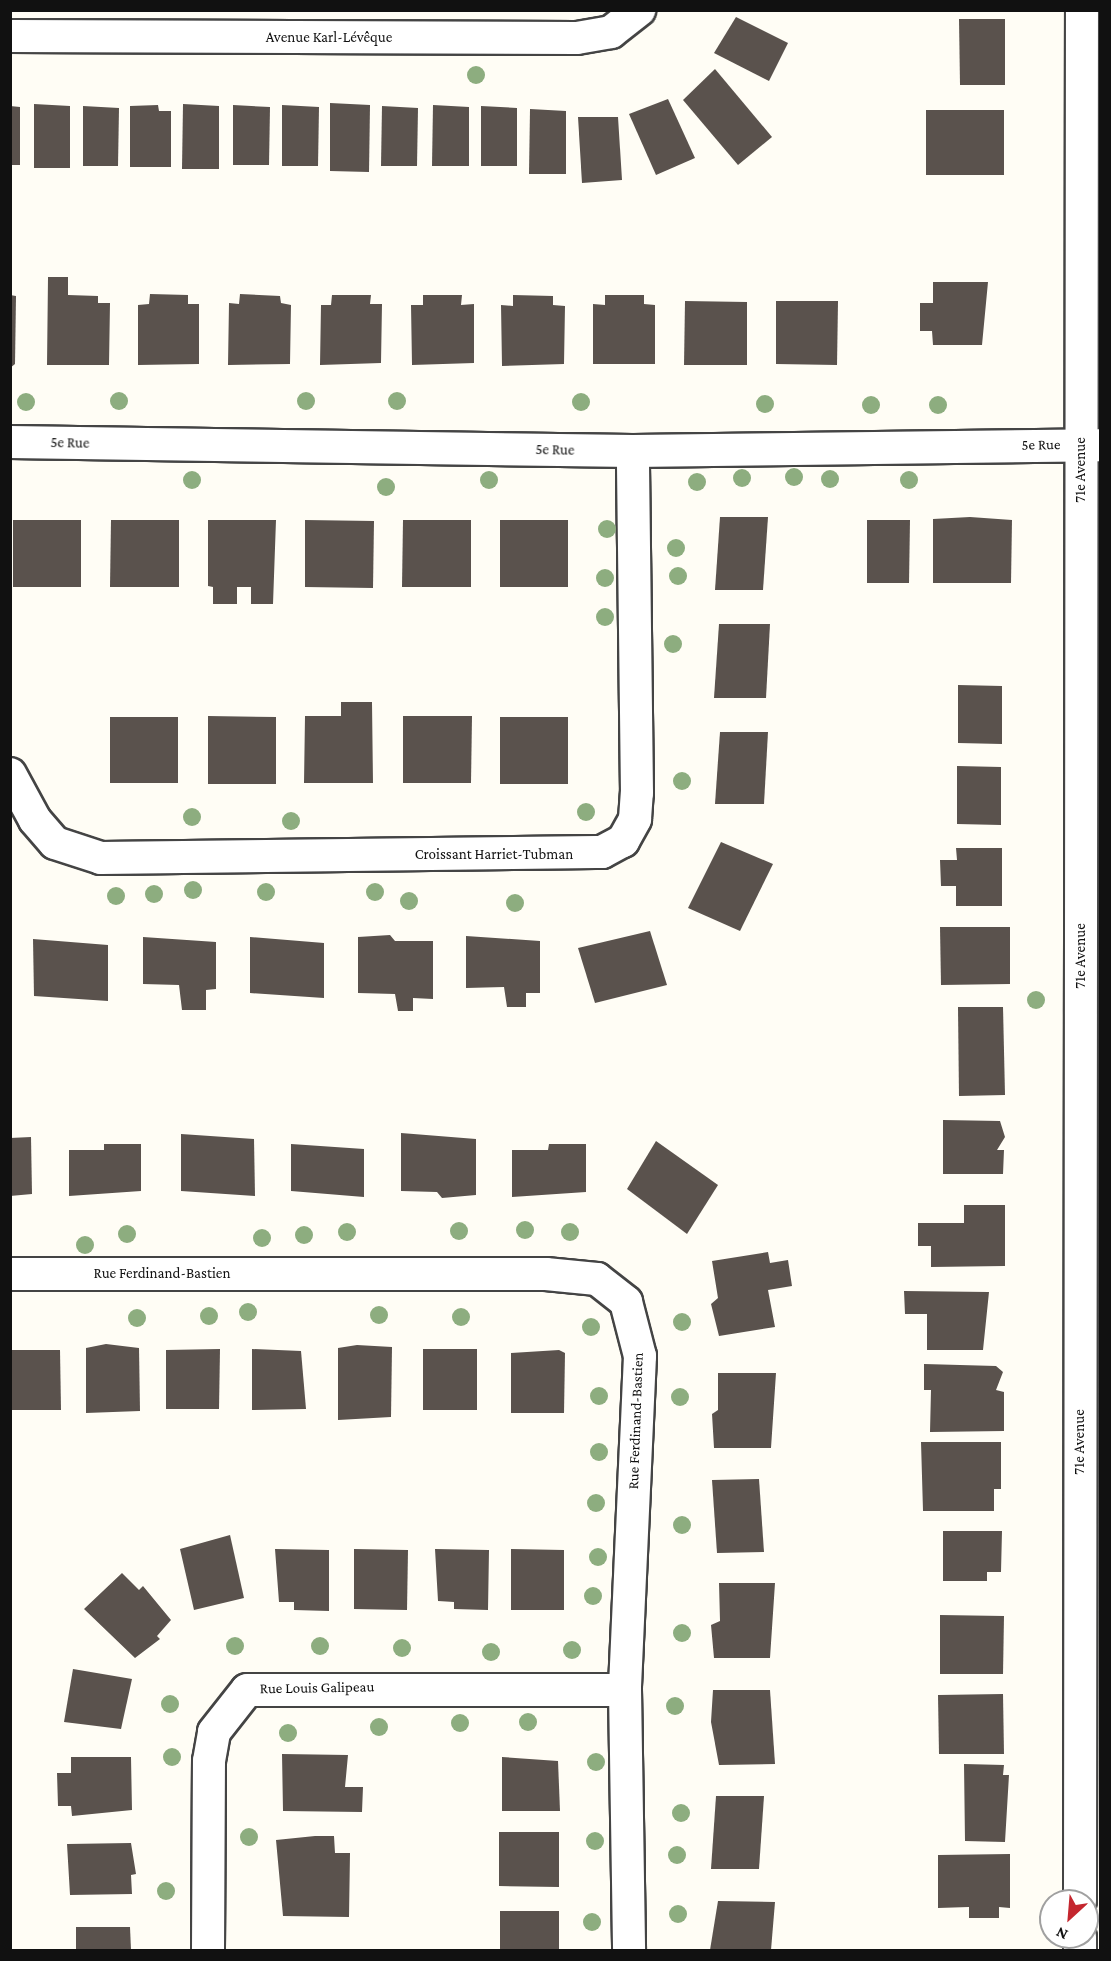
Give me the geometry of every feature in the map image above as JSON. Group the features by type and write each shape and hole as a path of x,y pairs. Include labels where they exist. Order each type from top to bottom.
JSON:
{"street":[{"name":"Avenue Karl-Lévêque","path":"10,36 577,38 611,33 639,10"},
{"name":"71e Avenue","path":"1080,1889 1091,445 1082,10"},
{"name":"5e Rue","path":"10,442 633,451 1091,445"},
{"name":"Croissant Harriet-Tubman","path":"10,774 35,820 55,843 101,858 602,852 623,841 635,819 637,793 633,451"},
{"name":"Rue Ferdinand-Bastien","path":"10,1274 546,1274 597,1279 612,1288 635,1321 640,1356 625,1690 629,1950"},
{"name":"Rue Louis Galipeau","path":"207,1950 209,1761 214,1732 247,1690 625,1690"}],"building":[{"path":"736,17 788,43 769,81 714,53"},
{"path":"959,19 1005,19 1005,85 960,85"},
{"path":"715,69 772,137 738,165 683,100"},
{"path":"668,99 695,158 656,175 629,114"},
{"path":"330,103 370,105 369,172 330,171"},
{"path":"34,104 70,106 70,168 34,168"},
{"path":"183,104 219,106 219,169 182,169"},
{"path":"158,105 159,111 171,111 171,167 130,167 130,106"},
{"path":"233,105 270,107 269,165 233,165"},
{"path":"282,105 319,107 318,166 282,166"},
{"path":"433,105 469,107 469,166 432,166"},
{"path":"10,106 20,107 20,165 10,165"},
{"path":"83,106 119,108 118,166 83,166"},
{"path":"382,106 418,108 417,166 381,166"},
{"path":"481,106 517,108 517,166 481,166"},
{"path":"530,109 566,111 566,174 529,174"},
{"path":"926,110 1004,110 1004,175 926,175"},
{"path":"578,117 618,117 622,180 582,183"},
{"path":"48,277 68,277 68,295 98,296 98,303 110,303 109,365 47,365"},
{"path":"933,282 988,282 982,345 933,345 932,331 920,331 920,303 933,303"},
{"path":"150,294 188,295 188,304 199,304 199,364 138,365 138,305 149,304"},
{"path":"240,294 280,296 281,303 291,305 290,364 228,365 229,303 239,304"},
{"path":"10,295 16,296 15,364 10,368"},
{"path":"332,295 371,295 370,304 382,304 381,363 320,365 321,305 331,305"},
{"path":"423,295 462,295 461,305 474,304 474,363 412,365 411,305 423,305"},
{"path":"513,295 553,296 553,305 565,306 564,364 502,366 501,305 513,306"},
{"path":"605,295 644,295 644,304 655,305 655,364 593,364 593,304 605,305"},
{"path":"685,301 747,302 747,365 684,365"},
{"path":"776,301 838,301 837,365 776,364"},
{"path":"720,517 768,517 763,590 715,590"},
{"path":"970,517 1012,520 1011,583 933,583 933,519"},
{"path":"13,520 81,520 81,587 13,587"},
{"path":"111,520 179,520 179,587 110,587"},
{"path":"208,520 276,520 273,604 251,604 251,587 237,587 237,604 213,604 213,587 208,586"},
{"path":"305,520 374,521 373,588 305,587"},
{"path":"403,520 471,520 471,587 402,587"},
{"path":"500,520 568,520 568,587 500,587"},
{"path":"867,520 910,520 909,583 867,583"},
{"path":"719,624 770,624 766,698 714,698"},
{"path":"958,685 1002,686 1002,744 958,743"},
{"path":"341,702 372,702 373,783 304,783 305,716 341,716"},
{"path":"208,716 276,717 276,784 208,784"},
{"path":"403,716 472,716 471,783 403,783"},
{"path":"110,717 178,717 178,783 110,783"},
{"path":"500,717 568,717 568,784 500,784"},
{"path":"720,732 768,732 764,804 715,804"},
{"path":"957,766 1001,767 1001,825 957,824"},
{"path":"721,842 773,864 740,931 688,908"},
{"path":"956,848 1002,848 1002,906 956,906 956,886 941,886 940,860 957,860"},
{"path":"940,927 1010,927 1010,984 941,985"},
{"path":"650,931 667,985 595,1003 578,948"},
{"path":"390,935 395,941 433,941 433,999 413,998 413,1011 398,1011 395,994 358,993 358,937"},
{"path":"466,936 540,941 540,993 526,993 526,1007 507,1007 504,987 466,988"},
{"path":"143,937 216,942 216,989 206,990 206,1010 182,1010 179,985 143,984"},
{"path":"250,937 324,943 324,998 250,993"},
{"path":"33,939 108,945 108,1001 34,996"},
{"path":"958,1007 1003,1007 1005,1095 959,1096"},
{"path":"943,1120 1000,1121 1005,1137 997,1150 1004,1150 1003,1174 943,1174"},
{"path":"401,1133 476,1139 476,1195 442,1198 437,1192 401,1191"},
{"path":"181,1134 254,1139 255,1196 181,1191"},
{"path":"31,1137 32,1194 10,1196 10,1138"},
{"path":"656,1141 718,1185 687,1234 627,1189"},
{"path":"104,1144 141,1144 141,1191 69,1196 69,1150 104,1150"},
{"path":"291,1144 364,1149 364,1197 291,1191"},
{"path":"549,1144 586,1144 586,1192 512,1197 512,1150 548,1150"},
{"path":"964,1205 1005,1205 1005,1266 931,1267 931,1246 918,1246 918,1223 964,1223"},
{"path":"768,1252 770,1263 788,1260 792,1286 768,1290 775,1327 719,1336 711,1304 718,1298 712,1261"},
{"path":"904,1291 989,1292 983,1350 927,1350 927,1314 905,1314"},
{"path":"106,1344 139,1348 140,1411 86,1413 86,1348"},
{"path":"357,1345 392,1347 391,1417 338,1420 338,1348"},
{"path":"220,1349 219,1409 166,1409 166,1350"},
{"path":"252,1349 301,1351 306,1409 252,1410"},
{"path":"423,1349 477,1349 477,1410 423,1410"},
{"path":"10,1350 60,1350 61,1410 10,1410"},
{"path":"559,1350 565,1353 564,1413 511,1413 511,1353"},
{"path":"924,1364 996,1366 1003,1372 996,1390 1004,1392 1004,1431 930,1432 931,1390 924,1390"},
{"path":"718,1373 776,1373 771,1448 714,1448 712,1414 718,1410"},
{"path":"921,1442 1001,1442 1001,1489 994,1489 994,1511 923,1511"},
{"path":"759,1479 764,1552 717,1553 712,1480"},
{"path":"943,1531 1002,1531 1001,1572 987,1572 987,1581 943,1581"},
{"path":"230,1535 244,1598 194,1610 180,1549"},
{"path":"275,1549 329,1550 329,1611 294,1610 294,1602 279,1602"},
{"path":"354,1549 408,1550 407,1610 354,1609"},
{"path":"435,1549 489,1550 488,1610 454,1609 454,1602 438,1601"},
{"path":"511,1549 564,1550 564,1610 511,1610"},
{"path":"122,1573 139,1590 143,1586 171,1620 157,1636 160,1639 135,1658 84,1609"},
{"path":"719,1583 775,1583 770,1658 714,1658 711,1625 720,1621"},
{"path":"940,1615 1004,1616 1003,1674 940,1674"},
{"path":"73,1669 132,1679 121,1729 64,1722"},
{"path":"713,1690 770,1690 775,1764 719,1765 711,1722"},
{"path":"1003,1694 1004,1754 939,1754 938,1695"},
{"path":"282,1754 348,1755 345,1787 363,1787 362,1812 283,1811"},
{"path":"71,1757 131,1757 132,1810 72,1816 71,1806 58,1806 57,1773 71,1773"},
{"path":"502,1757 558,1761 560,1811 502,1811"},
{"path":"964,1764 1004,1765 1003,1775 1009,1775 1005,1842 965,1841"},
{"path":"716,1796 764,1796 759,1869 711,1869"},
{"path":"499,1832 559,1832 559,1887 499,1886"},
{"path":"334,1836 335,1853 350,1853 349,1917 283,1916 276,1840"},
{"path":"131,1843 136,1874 131,1875 132,1894 70,1895 67,1844"},
{"path":"1010,1854 1010,1908 999,1907 999,1918 969,1918 969,1907 938,1908 938,1855"},
{"path":"718,1901 775,1902 771,1950 710,1950"},
{"path":"500,1911 559,1911 559,1950 500,1950"},
{"path":"76,1927 130,1927 131,1950 76,1950"}]}
